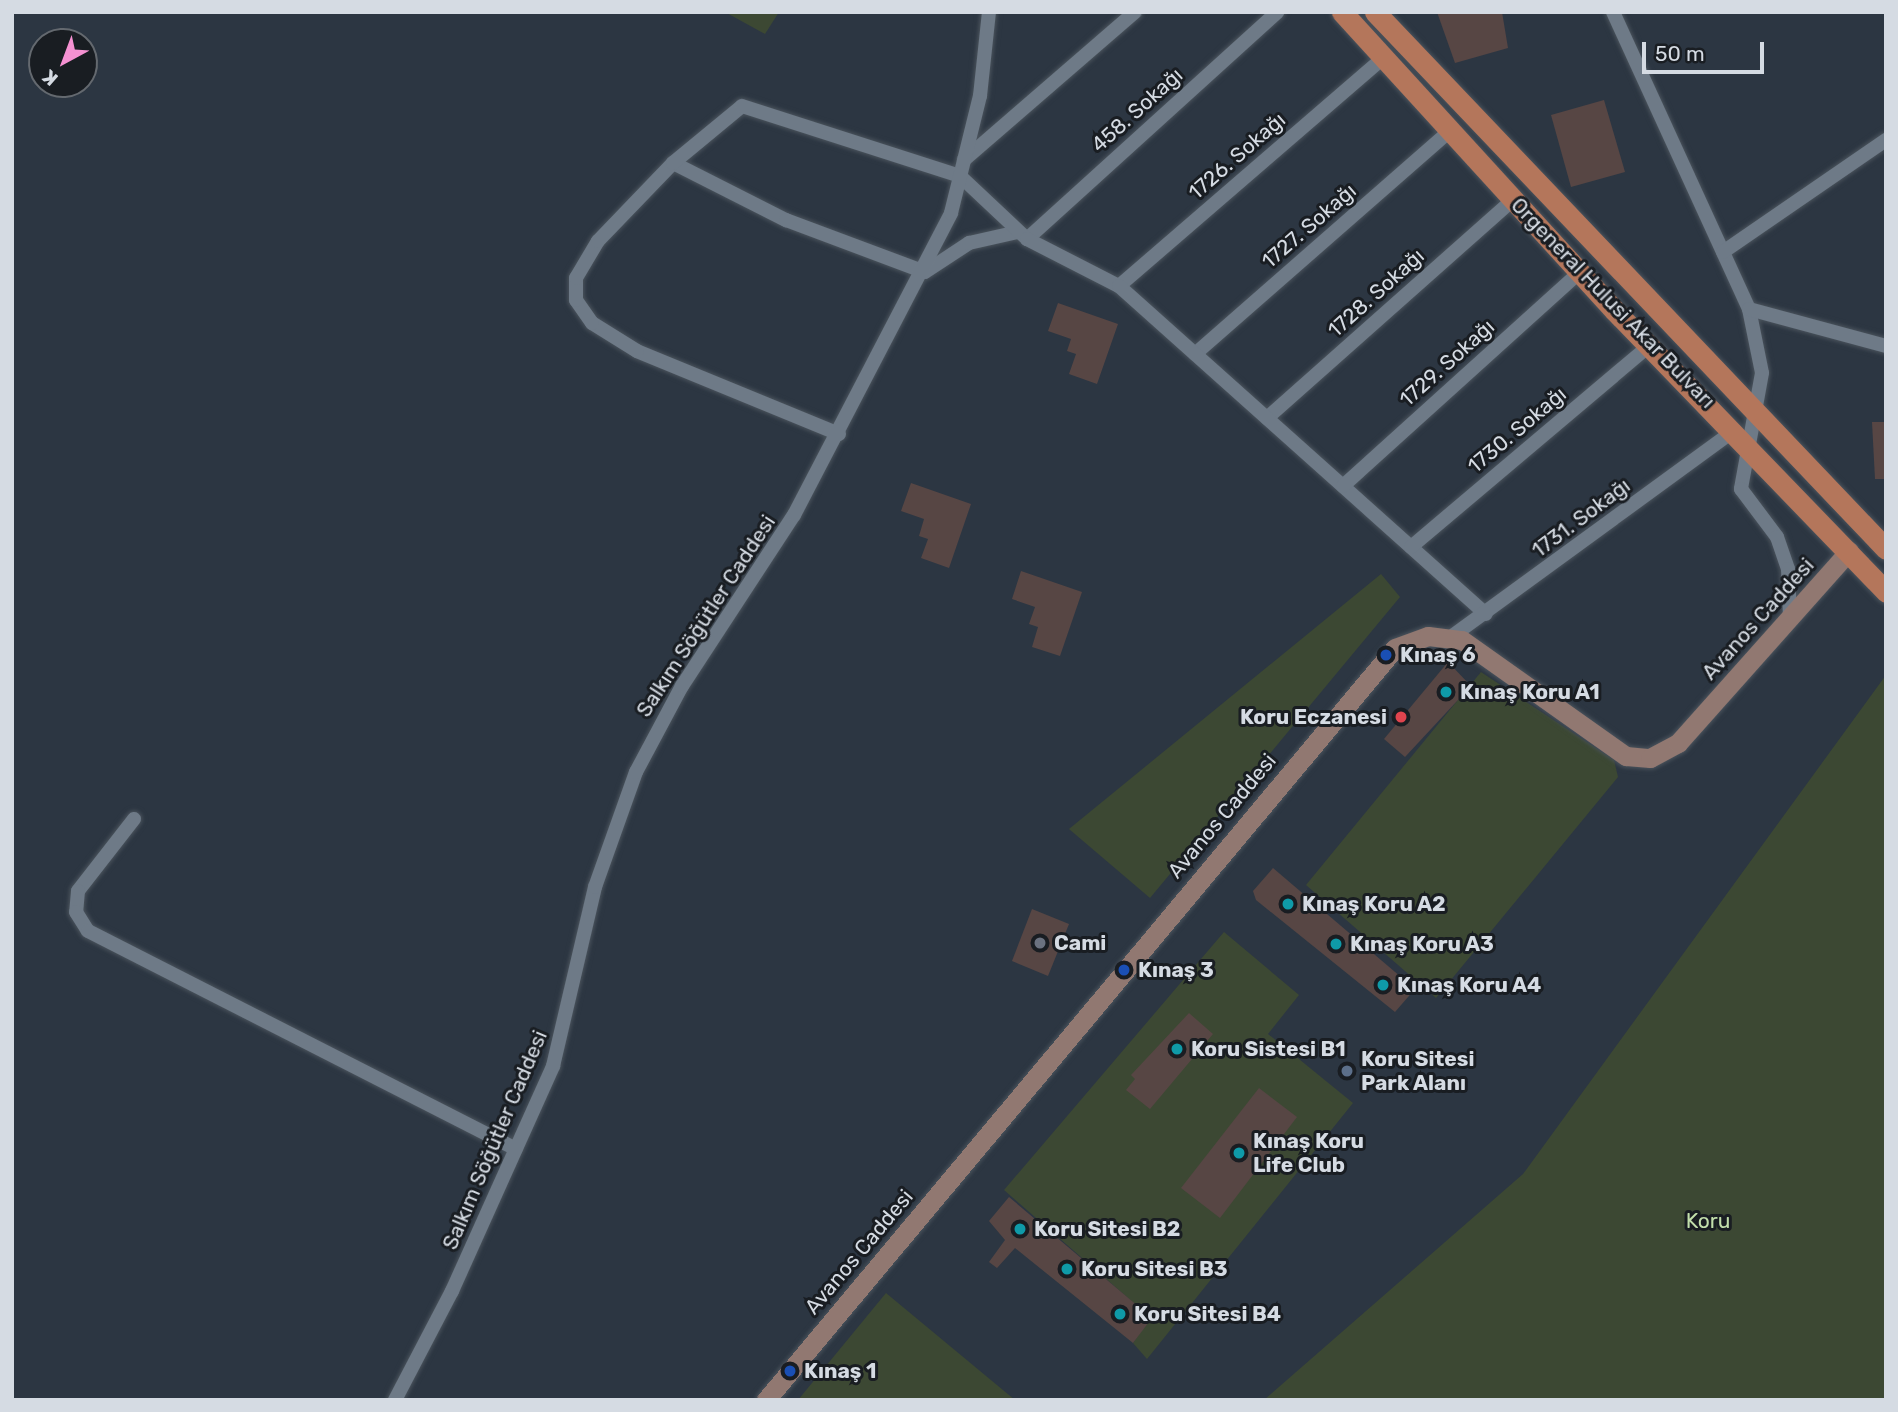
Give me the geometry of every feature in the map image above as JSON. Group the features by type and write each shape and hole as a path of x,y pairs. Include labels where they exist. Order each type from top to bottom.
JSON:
{"main road":[{"name":"Orgeneral Hulusi Akar Bulvarı","path":"1342,12 1580,272 1741,437 1886,592"},
{"name":"Orgeneral Hulusi Akar Bulvarı","path":"1375,12 1755,408 1886,549"}],"street":[{"name":"Salkım Söğütler Caddesi","path":"395,1400 516,1149 562,1040 595,887 636,772 682,686 794,515 925,272 960,176 980,96 989,12"},
{"path":"964,161 1135,12"},
{"name":"458. Sokağı","path":"1022,235 1276,12"},
{"path":"1613,12 1749,309 1762,373 1755,408 1741,437 1741,489 1777,537 1788,569 1790,617"},
{"name":"1726. Sokağı","path":"1119,286 1384,57"},
{"path":"839,435 663,363 601,330 580,308 576,278 598,241 673,163 742,106 960,176 1022,235 1119,286 1486,614"},
{"name":"1727. Sokağı","path":"1195,354 1451,130"},
{"path":"1723,252 1886,140"},
{"path":"673,163 786,220 925,272 969,243 1022,235"},
{"name":"1728. Sokağı","path":"1267,418 1514,199"},
{"name":"1729. Sokağı","path":"1343,486 1580,272"},
{"path":"1749,309 1886,346"},
{"name":"1730. Sokağı","path":"1411,547 1650,345"},
{"name":"1731. Sokağı","path":"1451,636 1741,437"},
{"name":"Avanos Caddesi","path":"766,1400 1386,656 1417,638 1451,636 1489,654 1626,756 1642,759 1678,743 1849,551"},
{"path":"134,819 78,891 76,912 88,931 516,1149"}],"green space":[{"path":"725,12 779,12 765,34"},
{"path":"1381,574 1400,597 1150,898 1069,829"},
{"path":"1481,672 1614,760 1618,777 1436,998 1306,885"},
{"name":"Koru","path":"1886,675 1886,1400 1264,1400 1523,1174"},
{"path":"1224,932 1299,995 1268,1034 1353,1103 1147,1359 1133,1343 1151,1318 1004,1190"},
{"path":"886,1293 1015,1400 798,1400"}],"building":[{"path":"1437,12 1502,12 1508,48 1455,63"},
{"path":"1604,100 1625,172 1571,187 1551,115"},
{"path":"1058,303 1118,324 1097,384 1069,374 1076,354 1067,351 1071,339 1048,331"},
{"path":"1872,422 1886,422 1886,479 1875,479"},
{"path":"911,483 971,504 949,568 921,558 928,539 919,536 924,519 901,511"},
{"path":"1021,571 1082,592 1060,656 1032,647 1038,627 1029,624 1035,607 1012,599"},
{"path":"1448,662 1471,686 1405,757 1384,739"},
{"path":"1273,868 1415,989 1395,1012 1256,900 1253,891"},
{"name":"Cami","path":"1032,909 1069,924 1048,976 1012,961"},
{"name":"Koru Sistesi B1","path":"1189,1013 1213,1034 1150,1109 1126,1090 1135,1079 1131,1075"},
{"name":"Kınaş Koru Life Club","path":"1259,1088 1297,1117 1220,1218 1181,1188"},
{"path":"1009,1197 1152,1318 1133,1343 1015,1248 997,1268 989,1262 1005,1240 989,1221"}],"place":[{"name":"Kınaş 6","path":"1386,655"},
{"name":"Kınaş Koru A1","path":"1446,692"},
{"name":"Koru Eczanesi","path":"1401,717"},
{"name":"Kınaş Koru A2","path":"1288,904"},
{"name":"Cami","path":"1040,943"},
{"name":"Kınaş Koru A3","path":"1336,944"},
{"name":"Kınaş 3","path":"1124,970"},
{"name":"Kınaş Koru A4","path":"1383,985"},
{"name":"Koru Sistesi B1","path":"1177,1049"},
{"name":"Koru Sitesi Park Alanı","path":"1347,1071"},
{"name":"Kınaş Koru Life Club","path":"1239,1153"},
{"name":"Koru Sitesi B2","path":"1020,1229"},
{"name":"Koru Sitesi B3","path":"1067,1269"},
{"name":"Koru Sitesi B4","path":"1120,1314"},
{"name":"Kınaş 1","path":"790,1371"}]}
